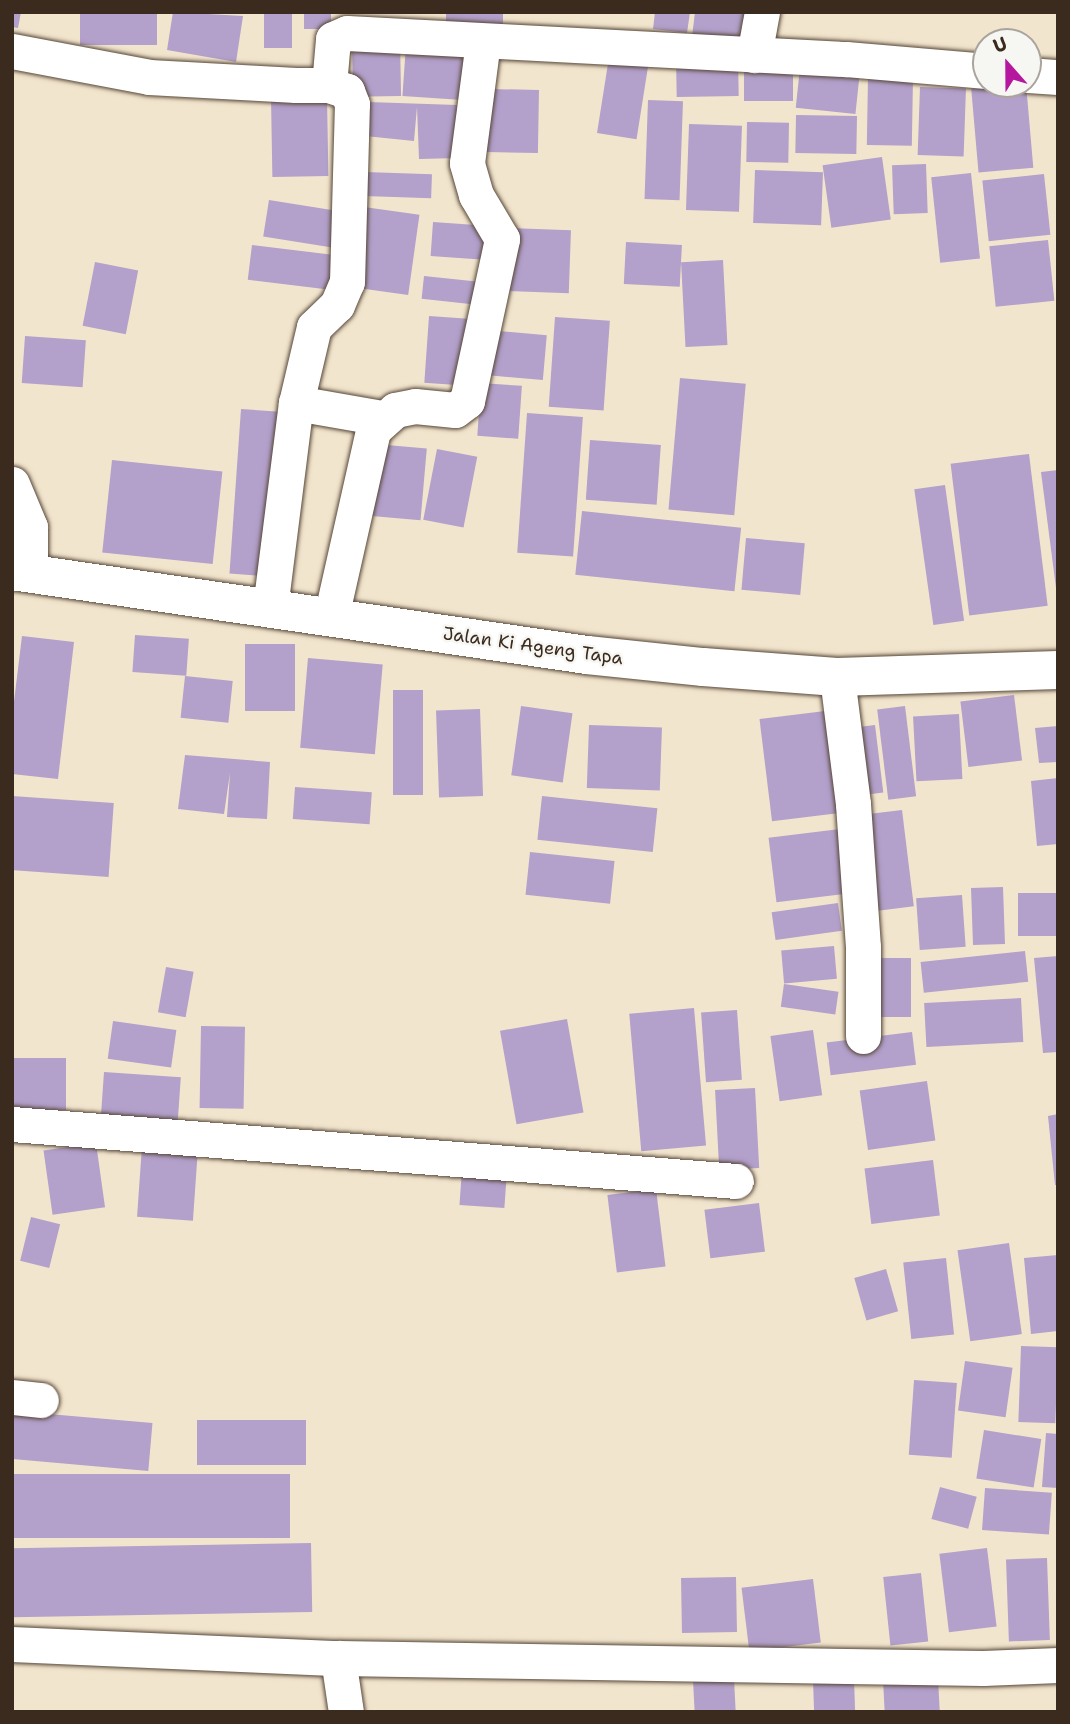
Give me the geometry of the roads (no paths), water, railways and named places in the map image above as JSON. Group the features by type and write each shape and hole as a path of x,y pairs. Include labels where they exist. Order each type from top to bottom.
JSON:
{"street":[{"path":"754,55 762,12"},
{"path":"329,85 333,39 347,33 754,55 972,70"},
{"path":"296,403 382,418 415,406 455,410 467,401 502,239 476,195 467,163 483,42"},
{"path":"12,51 149,77 329,85 346,90 352,104 347,282 337,305 314,327 296,403 270,608"},
{"path":"331,617 373,430 382,418"},
{"path":"12,484 30,527 21,572"},
{"name":"Jalan Ki Ageng Tapa","path":"21,572 587,655 837,677 1058,670"},
{"path":"837,677 853,804 863,947 863,1036"},
{"path":"12,1124 736,1181"},
{"path":"12,1644 338,1658 983,1668 1058,1665"},
{"path":"338,1658 346,1712"}]}
